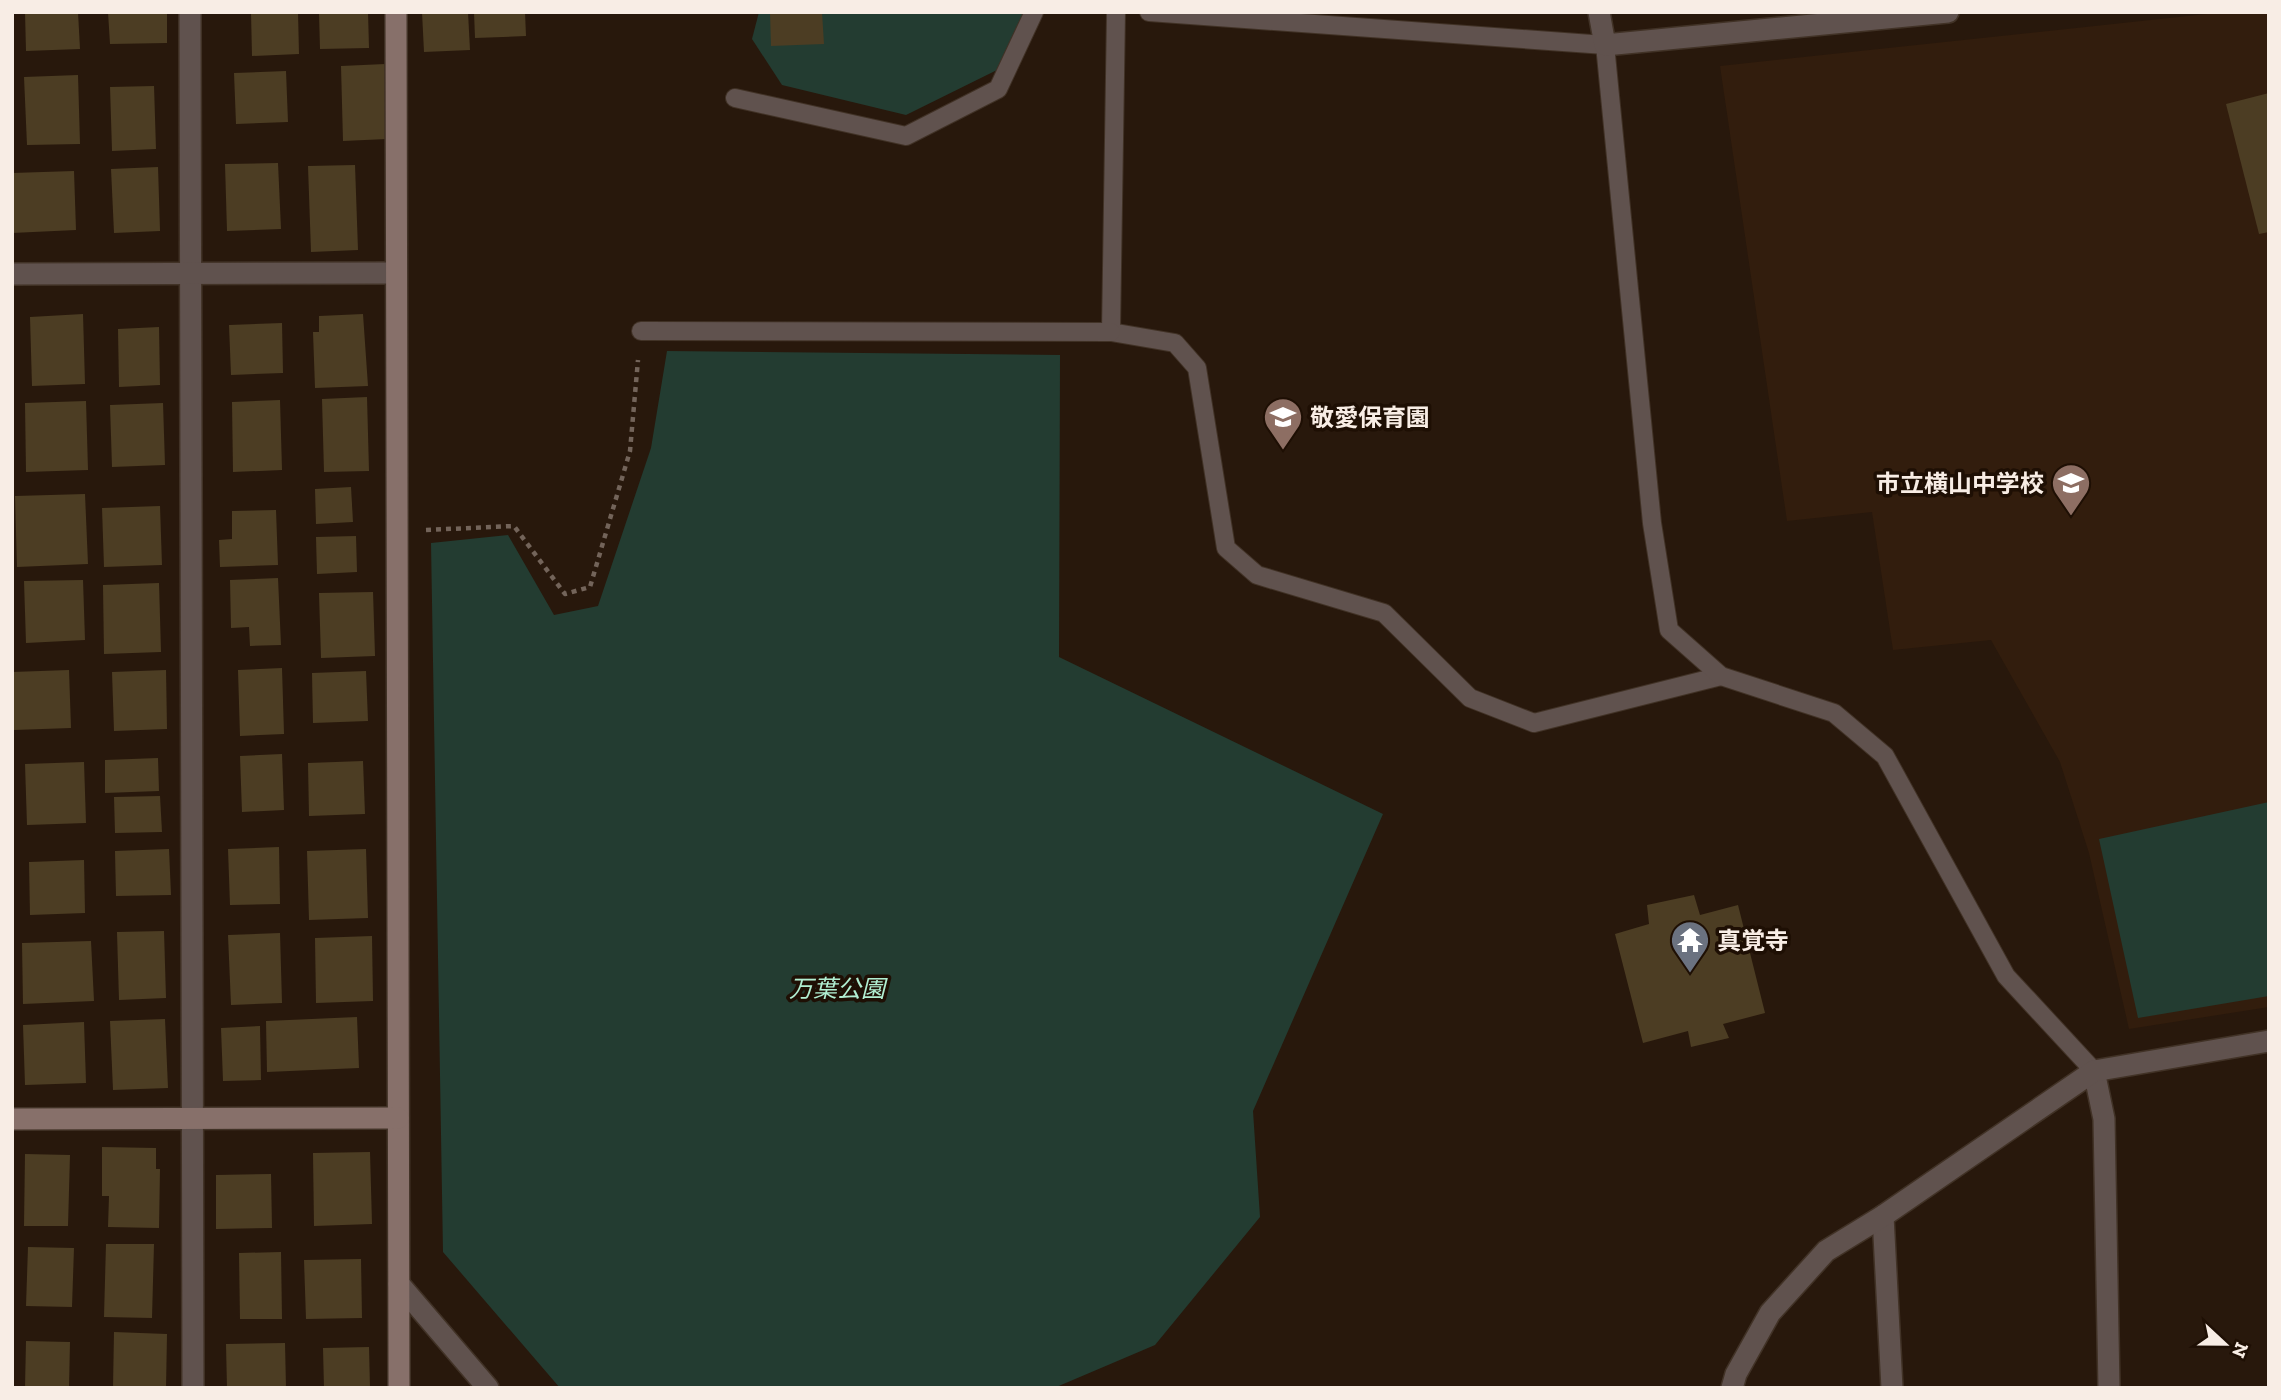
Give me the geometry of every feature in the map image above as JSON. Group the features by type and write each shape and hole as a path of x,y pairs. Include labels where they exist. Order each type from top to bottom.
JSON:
{"street":[{"path":"190,12 193,1388"},
{"path":"396,12 399,1388"},
{"path":"1599,12 1605,45 1948,12"},
{"path":"12,274 396,273"},
{"path":"1732,1388 1736,1374 1770,1313 1825,1251 1883,1216 2094,1071 2269,1041"},
{"path":"2094,1071 2104,1119 2109,1388"},
{"path":"12,1119 398,1118"},
{"path":"1883,1216 1892,1388"},
{"path":"399,1283 488,1388"}],"lane":[{"path":"735,98 906,136 998,89 1034,12"},
{"path":"1111,332 1116,12"},
{"path":"1149,12 1605,45 1652,523 1669,629 1721,676 1834,713 1885,756 2006,976 2094,1071"},
{"path":"641,331 1111,332 1175,343 1197,368 1226,548 1257,575 1384,614 1470,698 1534,723 1721,676"}],"path":[{"path":"397,531 514,526 565,594 590,587 630,452 641,331"}],"shaded area":[{"name":"市立横山中学校","path":"2225,12 2269,12 2269,1007 2129,1029 2089,853 2060,762 1991,640 1893,650 1872,512 1787,521 1720,66"}],"green space":[{"path":"759,12 1025,12 997,70 906,115 782,85 752,39"},
{"name":"万葉公園","path":"667,351 1060,355 1059,657 1383,814 1253,1111 1260,1217 1155,1345 1054,1388 560,1388 443,1252 431,543 508,535 554,615 598,606 651,448"},
{"path":"2269,802 2269,996 2138,1018 2099,839"}],"building":[{"path":"25,12 78,12 80,49 26,51"},
{"path":"108,12 167,12 167,43 110,44"},
{"path":"251,12 298,12 299,54 252,56"},
{"path":"319,12 368,12 369,48 320,49"},
{"path":"422,12 468,12 470,50 424,52"},
{"path":"474,12 525,12 526,36 475,38"},
{"path":"770,12 822,12 824,44 771,46"},
{"path":"385,64 387,139 343,141 341,66"},
{"path":"286,71 288,122 236,124 234,73"},
{"path":"78,75 80,144 27,145 24,77"},
{"path":"154,86 156,149 112,151 110,87"},
{"path":"2269,93 2269,232 2259,234 2226,104"},
{"path":"278,163 281,229 227,231 225,164"},
{"path":"355,165 358,250 311,252 308,166"},
{"path":"158,167 160,231 114,233 111,169"},
{"path":"74,171 76,230 12,233 12,173"},
{"path":"83,314 85,384 32,386 30,317"},
{"path":"363,314 368,386 315,388 313,332 319,332 319,316"},
{"path":"282,323 283,373 231,375 229,325"},
{"path":"159,327 160,385 119,387 118,329"},
{"path":"367,397 369,471 324,472 322,399"},
{"path":"280,400 282,470 233,472 232,402"},
{"path":"86,401 88,470 26,472 25,403"},
{"path":"163,403 165,465 112,467 110,405"},
{"path":"351,487 353,522 316,524 315,489"},
{"path":"85,494 88,564 17,567 15,496"},
{"path":"160,506 162,565 104,567 102,508"},
{"path":"276,510 278,565 220,567 219,540 232,539 232,511"},
{"path":"356,536 357,572 317,574 316,537"},
{"path":"278,578 281,645 250,646 249,627 231,628 230,580"},
{"path":"83,580 85,640 26,643 24,581"},
{"path":"159,583 161,652 104,654 103,585"},
{"path":"373,592 375,656 321,658 319,593"},
{"path":"282,668 284,734 240,736 238,670"},
{"path":"69,670 71,728 14,730 12,672"},
{"path":"166,670 167,729 114,731 112,672"},
{"path":"366,671 368,721 313,723 312,673"},
{"path":"282,754 284,810 242,812 240,756"},
{"path":"158,758 159,791 105,793 105,760"},
{"path":"363,761 365,814 309,816 308,763"},
{"path":"84,762 86,823 27,825 25,764"},
{"path":"160,796 162,832 115,833 114,797"},
{"path":"279,847 280,904 230,905 228,849"},
{"path":"169,849 171,895 116,896 115,851"},
{"path":"366,849 368,918 309,920 307,851"},
{"path":"84,860 85,913 30,915 29,862"},
{"name":"真覚寺","path":"1694,895 1700,915 1738,905 1765,1013 1723,1024 1729,1038 1691,1047 1688,1031 1643,1043 1615,934 1649,924 1647,905"},
{"path":"164,931 166,998 119,1000 117,932"},
{"path":"280,933 282,1003 231,1005 228,935"},
{"path":"372,936 373,1001 316,1003 315,938"},
{"path":"91,941 94,1001 23,1004 22,943"},
{"path":"357,1017 359,1068 267,1072 266,1021"},
{"path":"165,1019 168,1088 113,1090 110,1021"},
{"path":"84,1022 86,1083 25,1085 23,1025"},
{"path":"260,1026 261,1080 223,1081 221,1028"},
{"path":"102,1147 156,1148 156,1169 160,1169 159,1228 108,1227 109,1196 102,1196"},
{"path":"370,1152 372,1224 314,1226 313,1153"},
{"path":"25,1154 70,1155 68,1226 24,1226"},
{"path":"271,1174 272,1228 216,1229 216,1175"},
{"path":"106,1244 154,1244 152,1318 104,1317"},
{"path":"28,1247 74,1248 72,1307 26,1306"},
{"path":"281,1252 282,1319 240,1319 239,1253"},
{"path":"361,1259 362,1318 306,1319 304,1260"},
{"path":"114,1332 167,1334 166,1388 113,1388"},
{"path":"26,1341 70,1342 69,1388 25,1388"},
{"path":"285,1343 286,1388 227,1388 226,1344"},
{"path":"369,1347 370,1388 324,1388 323,1348"}],"place":[{"name":"敬愛保育園","path":"1283,451"},
{"name":"市立横山中学校","path":"2071,517"},
{"name":"真覚寺","path":"1690,974"}]}
